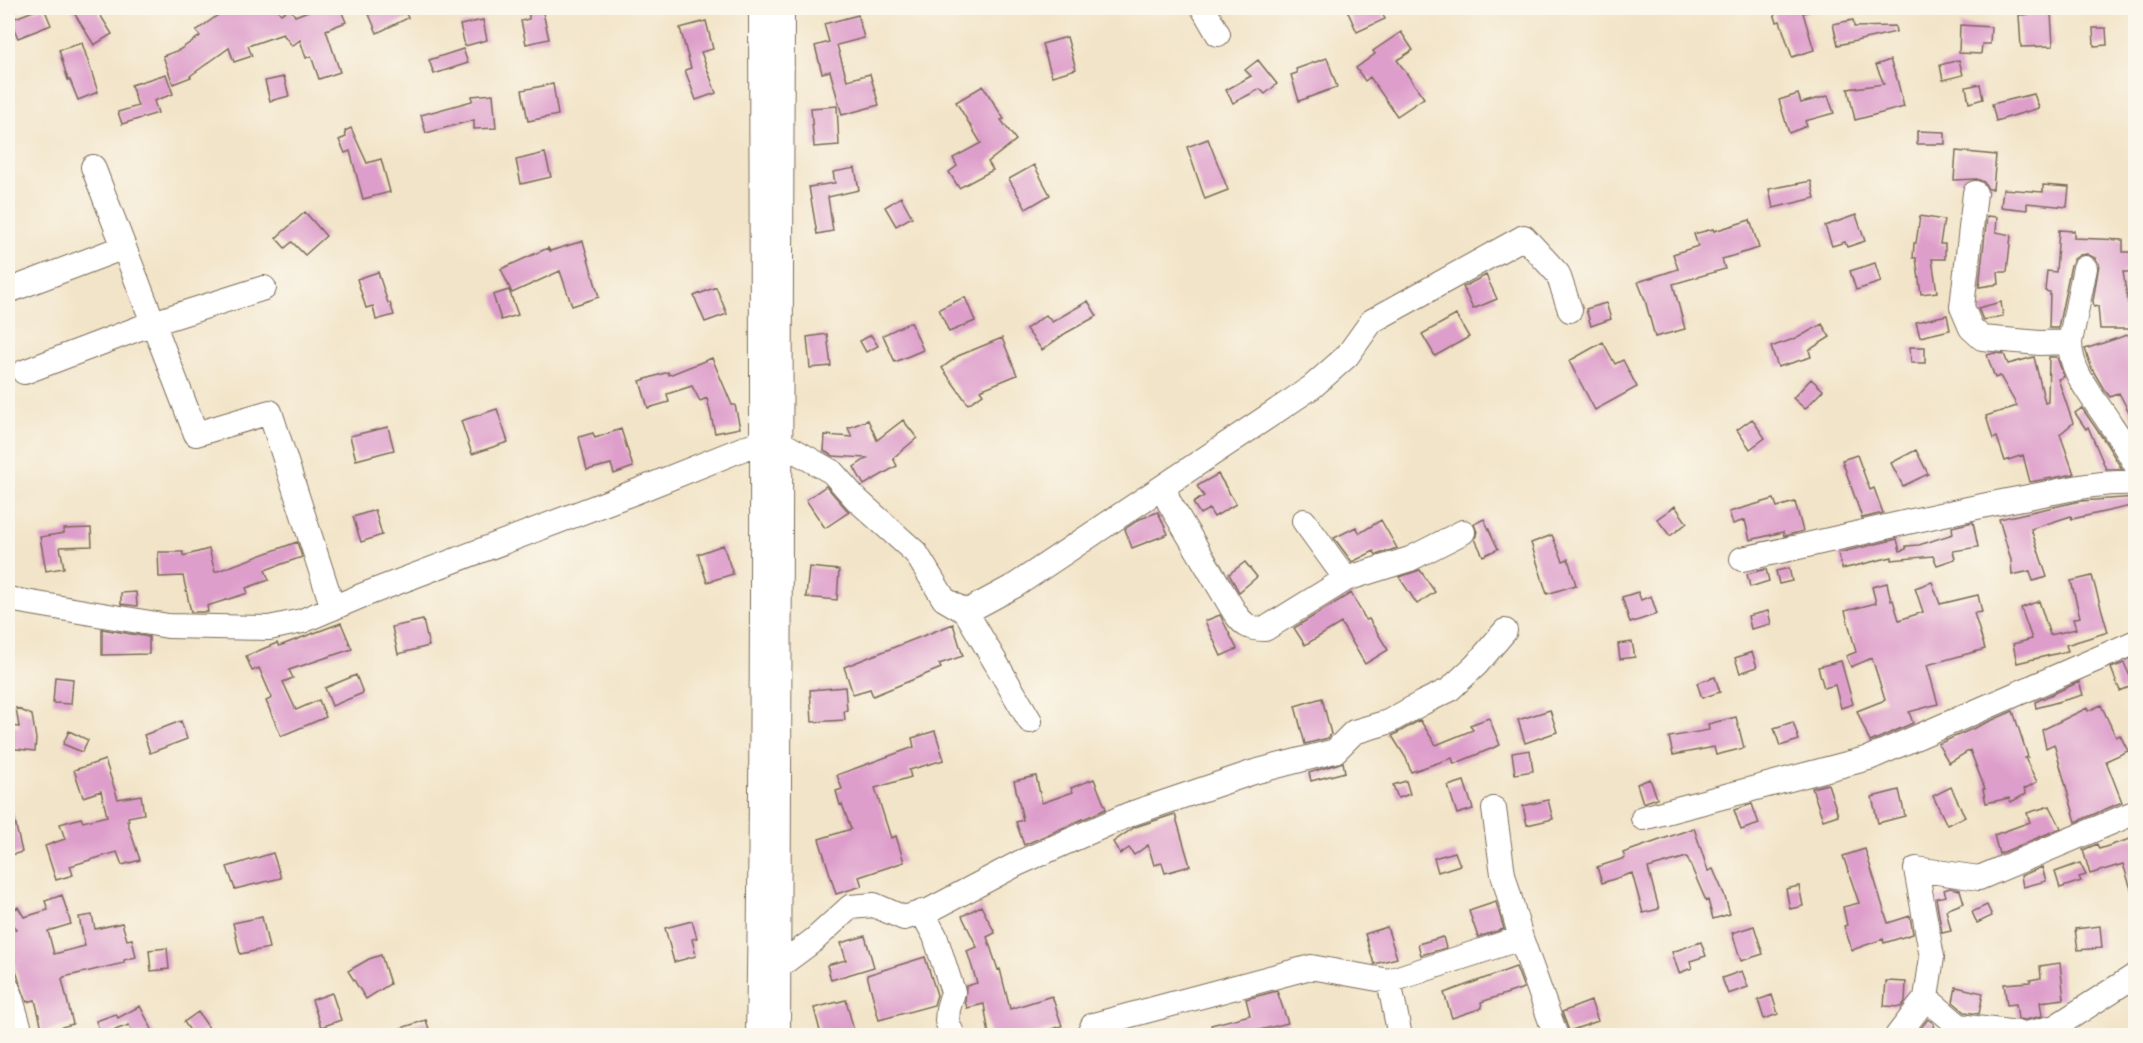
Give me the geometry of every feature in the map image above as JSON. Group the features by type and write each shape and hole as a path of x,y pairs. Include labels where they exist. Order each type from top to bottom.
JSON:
{"street":[{"path":"761,8 771,442 779,966 778,1035"},
{"path":"758,1035 782,8"},
{"path":"1203,8 1218,34"},
{"path":"93,167 196,434 270,412 333,608"},
{"path":"1975,193 1962,307 1971,328 1982,338 2040,343 2070,342"},
{"path":"966,612 1016,585 1312,387 1347,357 1372,321 1524,237 1558,274 1570,310"},
{"path":"8,291 124,247"},
{"path":"2085,268 2070,352 2082,382 2136,465"},
{"path":"24,372 153,323 264,288"},
{"path":"8,599 168,626 269,628 302,621 771,442 832,472 856,499 916,553 944,599 966,612 1030,721"},
{"path":"1742,559 1992,503 2093,484 2136,483"},
{"path":"1164,486 1169,502 1235,613 1251,629 1265,629 1346,579 1410,560 1463,532"},
{"path":"1304,521 1346,579"},
{"path":"779,966 814,940 850,907 874,905 904,918 922,912 1019,863 1130,814 1254,772 1335,751 1353,732 1388,722 1449,690 1476,665 1505,631"},
{"path":"1643,818 1869,758 2136,642"},
{"path":"1494,810 1503,874 1521,938 1556,1035"},
{"path":"1897,1035 1926,998 1932,957 1916,868 1979,878 2136,812"},
{"path":"922,912 935,936 953,992 947,1021 953,1035"},
{"path":"1088,1035 1094,1025 1311,967 1389,981 1521,938"},
{"path":"1926,998 1959,1026 2026,1034 2039,1033 2055,1027 2136,975"},
{"path":"1389,981 1400,1035"},
{"path":"8,989 22,1035"}],"building":[{"path":"44,8 51,25 18,38 10,20"},
{"path":"71,8 96,8 112,34 94,45"},
{"path":"215,8 276,8 281,14 290,8 295,16 316,8 340,8 346,22 326,30 340,72 319,79 311,56 306,58 300,40 292,46 283,34 248,46 252,56 234,62 229,48 191,77 173,84 163,56 179,50 200,36 196,31 218,15"},
{"path":"378,8 403,8 408,18 377,33 368,12"},
{"path":"529,8 542,8 549,39 526,44 521,21 529,19"},
{"path":"1346,8 1379,8 1385,19 1357,32"},
{"path":"1772,8 1814,8 1814,10 1803,13 1814,50 1792,57 1780,21 1777,22"},
{"path":"2051,13 2053,46 2021,47 2019,15"},
{"path":"858,15 864,38 837,45 847,80 870,74 879,105 842,115 830,71 822,73 815,46 829,42 824,24"},
{"path":"483,20 487,40 465,46 460,25"},
{"path":"1853,20 1854,27 1895,26 1896,32 1838,45 1833,24"},
{"path":"706,21 713,49 701,52 716,93 696,100 685,70 691,68 680,28"},
{"path":"1960,25 1991,27 1990,44 1982,44 1981,54 1959,53"},
{"path":"2093,28 2106,28 2107,45 2094,46"},
{"path":"1401,32 1413,50 1397,60 1424,98 1397,116 1370,77 1365,81 1356,68 1375,54 1373,51"},
{"path":"1067,37 1076,69 1052,76 1042,44"},
{"path":"82,43 98,92 78,100 68,80 59,50"},
{"path":"463,49 468,63 434,74 429,60"},
{"path":"1327,58 1337,87 1299,101 1291,75 1297,73 1296,69"},
{"path":"1258,60 1277,84 1265,94 1260,89 1233,103 1226,90 1251,76 1245,70"},
{"path":"1890,60 1904,107 1855,120 1848,89 1884,84 1876,65"},
{"path":"1959,60 1963,75 1943,80 1940,65"},
{"path":"166,74 173,94 154,101 158,113 122,124 118,112 138,106 131,85"},
{"path":"284,77 289,96 270,101 265,81"},
{"path":"553,84 558,115 528,121 522,90"},
{"path":"1980,84 1983,99 1969,103 1966,87"},
{"path":"983,86 1004,119 1001,120 1016,140 988,162 993,170 959,188 949,172 957,166 953,158 981,143 956,102"},
{"path":"493,94 496,128 474,129 474,120 426,133 421,115 472,101 472,96"},
{"path":"1798,94 1801,103 1828,96 1834,113 1805,121 1807,126 1789,133 1779,100"},
{"path":"2034,94 2039,108 1996,121 1992,104"},
{"path":"837,106 839,145 814,147 811,108"},
{"path":"351,128 367,163 381,159 390,192 363,199 350,151 345,153 339,140 346,137 345,131"},
{"path":"1917,131 1945,132 1945,144 1917,144"},
{"path":"1208,139 1228,190 1205,199 1187,147"},
{"path":"1956,151 1996,155 1993,189 1988,189 1984,182 1977,179 1954,180"},
{"path":"545,153 551,177 521,184 516,160"},
{"path":"1034,165 1050,195 1026,209 1009,179"},
{"path":"855,168 859,190 828,197 833,231 817,234 809,187 835,183 833,172"},
{"path":"1811,181 1815,198 1773,208 1769,189"},
{"path":"2043,185 2069,187 2067,207 2027,203 2027,210 2001,207 2003,189 2043,192"},
{"path":"901,197 912,217 896,226 885,207"},
{"path":"305,212 326,236 305,255 292,242 285,248 276,238"},
{"path":"1856,215 1865,241 1847,247 1845,242 1832,246 1825,226"},
{"path":"1920,216 1944,220 1940,244 1945,244 1945,259 1932,259 1937,292 1921,294 1916,258 1913,258"},
{"path":"1987,216 1997,217 1996,232 2011,235 2007,272 1998,272 1999,284 1979,287"},
{"path":"1750,220 1759,248 1722,259 1725,269 1673,284 1685,329 1655,337 1638,282 1678,269 1673,254 1698,246 1694,234 1713,229 1714,231"},
{"path":"2059,230 2074,231 2074,238 2123,240 2123,252 2136,252 2136,272 2123,272 2128,303 2136,303 2136,329 2100,329 2098,306 2094,307 2093,301 2099,264 2095,258 2087,254 2074,259 2058,328 2049,328 2050,292 2045,291 2047,271 2056,272"},
{"path":"583,241 599,297 572,306 560,271 512,293 501,269 548,248 550,251"},
{"path":"1875,263 1881,282 1856,290 1850,271"},
{"path":"378,272 394,315 376,320 373,306 366,308 357,279"},
{"path":"1486,275 1497,299 1473,309 1463,287"},
{"path":"716,287 727,314 705,322 694,296"},
{"path":"509,290 518,315 501,320 493,295"},
{"path":"965,297 975,321 949,332 939,309"},
{"path":"1088,301 1097,316 1066,333 1042,350 1026,329 1046,315 1052,322"},
{"path":"2001,302 2003,316 1983,320 1978,308"},
{"path":"1606,303 1611,319 1591,326 1586,309"},
{"path":"1456,315 1469,337 1435,356 1422,334"},
{"path":"1947,315 1950,330 1920,337 1916,322"},
{"path":"911,322 923,350 895,362 883,335"},
{"path":"1822,324 1830,337 1809,350 1811,357 1778,367 1771,347 1799,337"},
{"path":"2136,332 2136,425 2119,393 2110,397 2103,388 2092,369 2085,349"},
{"path":"827,334 831,366 810,368 807,337"},
{"path":"871,335 878,346 866,352 860,341"},
{"path":"1002,338 1017,375 980,390 983,394 968,404 942,368 958,356"},
{"path":"1603,342 1615,364 1623,360 1637,387 1595,410 1569,361"},
{"path":"1910,347 1925,347 1925,363 1911,363"},
{"path":"2004,354 2008,364 2034,357 2045,403 2048,402 2049,357 2057,357 2064,377 2058,379 2073,423 2060,434 2074,474 2030,482 2023,455 2005,461 1997,437 1993,439 1986,416 2017,406 2000,376 1995,378 1987,355"},
{"path":"712,358 732,405 735,405 740,428 715,433 707,398 700,401 692,386 667,394 669,402 648,408 640,381 668,372 669,375"},
{"path":"1811,379 1823,390 1805,409 1793,398"},
{"path":"2082,408 2122,469 2106,469 2088,427 2086,429 2075,413"},
{"path":"497,409 508,442 472,454 461,421"},
{"path":"1752,419 1765,438 1750,449 1737,430"},
{"path":"868,420 877,440 903,420 917,438 893,458 897,466 864,485 854,467 867,458 833,456 824,451 825,435 852,437 848,428"},
{"path":"388,427 394,450 356,460 350,436"},
{"path":"621,429 633,467 614,474 611,464 587,470 579,437 593,433 595,438"},
{"path":"1916,450 1928,474 1903,486 1891,463"},
{"path":"1857,455 1870,490 1874,488 1883,513 1862,518 1842,460"},
{"path":"1218,474 1236,504 1214,517 1209,509 1200,514 1193,503 1204,496 1197,486"},
{"path":"826,486 849,512 825,528 806,500"},
{"path":"2136,497 2136,505 2072,519 2071,516 2031,529 2047,577 2033,581 2030,571 2012,575 2011,560 1999,519 2081,501"},
{"path":"1774,499 1777,507 1795,502 1803,531 1784,536 1783,532 1750,540 1745,520 1733,524 1729,512"},
{"path":"1675,506 1687,523 1670,536 1657,519"},
{"path":"375,510 382,535 361,542 353,517"},
{"path":"1158,512 1168,534 1132,548 1125,529 1140,519"},
{"path":"1484,519 1498,549 1483,556 1475,539 1477,532 1474,524"},
{"path":"1381,520 1397,548 1376,555 1374,551 1352,562 1334,538 1356,527 1360,533"},
{"path":"1973,522 1978,547 1953,551 1955,559 1937,565 1933,556 1892,560 1892,557 1842,569 1838,553 1897,539 1900,551 1906,549 1906,546 1919,545 1953,534 1952,527"},
{"path":"91,528 92,546 60,547 64,568 46,571 40,537 64,533 64,529"},
{"path":"1552,535 1563,561 1568,559 1576,585 1547,594 1531,543"},
{"path":"297,542 302,557 265,570 269,580 246,588 248,593 207,606 208,612 191,612 183,576 159,577 158,552 183,552 183,556 209,549 215,572"},
{"path":"723,545 733,574 707,582 698,554"},
{"path":"1245,562 1257,577 1239,592 1229,574"},
{"path":"809,567 839,570 837,600 806,597"},
{"path":"1789,568 1792,581 1779,584 1776,571"},
{"path":"1766,569 1769,581 1750,587 1747,574"},
{"path":"1420,570 1435,592 1417,604 1399,577"},
{"path":"2092,576 2108,632 2066,645 2068,651 2017,663 2013,644 2032,639 2021,608 2039,601 2050,635 2076,629 2073,619 2080,617 2071,581"},
{"path":"1932,582 1940,604 1978,595 1982,612 1974,613 1985,649 1927,665 1938,704 1909,712 1913,723 1870,742 1857,711 1885,700 1872,658 1851,667 1846,656 1856,652 1845,611 1876,603 1872,587 1887,583 1899,620 1923,612 1915,588"},
{"path":"136,592 137,606 121,604 121,593"},
{"path":"1638,592 1641,600 1651,596 1657,614 1630,623 1622,597"},
{"path":"1351,593 1366,620 1369,619 1388,650 1365,664 1341,623 1305,645 1294,628"},
{"path":"1768,611 1771,624 1751,629 1748,616"},
{"path":"1220,615 1237,649 1221,656 1205,621"},
{"path":"423,620 429,646 398,654 392,627"},
{"path":"341,623 352,649 289,670 293,678 283,682 296,710 319,700 326,717 281,736 266,701 272,698 259,668 252,671 246,656 277,643 279,646"},
{"path":"953,624 963,656 939,664 941,668 873,696 870,689 853,694 844,667"},
{"path":"102,629 149,637 149,654 102,655"},
{"path":"1632,642 1635,657 1620,659 1618,644"},
{"path":"1752,652 1757,667 1740,673 1735,658"},
{"path":"1841,661 1853,704 1841,708 1835,685 1824,688 1818,667"},
{"path":"2124,663 2134,685 2120,691 2111,668"},
{"path":"356,675 363,693 332,706 325,688"},
{"path":"55,677 73,679 71,704 53,703"},
{"path":"1715,677 1720,692 1702,698 1697,683"},
{"path":"2079,682 2083,695 2036,708 2035,702"},
{"path":"845,687 847,710 844,711 845,720 812,722 810,690"},
{"path":"1322,698 1331,734 1328,738 1305,744 1295,706"},
{"path":"2101,705 2116,737 2120,735 2128,751 2106,761 2122,802 2076,822 2054,744 2046,748 2042,730 2087,708 2088,711"},
{"path":"16,708 32,715 36,739 35,751 8,748 9,726 19,727"},
{"path":"1550,710 1557,732 1525,743 1518,720"},
{"path":"2013,711 2028,757 2025,758 2037,782 2024,789 2026,794 2011,802 2009,798 1986,803 1983,789 1985,789 1970,750 1949,763 1938,744"},
{"path":"1736,717 1744,748 1716,755 1714,747 1673,755 1669,737 1709,730 1708,724"},
{"path":"1489,718 1500,745 1454,764 1452,758 1411,772 1406,758 1392,736 1420,720 1436,745 1473,730 1470,725"},
{"path":"181,721 187,739 150,753 144,735"},
{"path":"1793,722 1799,740 1780,746 1774,728"},
{"path":"69,731 88,740 82,752 63,744"},
{"path":"935,731 944,760 909,770 911,777 875,788 891,838 896,836 904,862 859,877 862,886 836,894 819,839 851,829 836,791 842,789 837,775 914,747 912,738"},
{"path":"1530,750 1533,771 1515,774 1512,753"},
{"path":"105,760 118,799 141,795 144,814 128,817 129,821 127,821 140,860 122,865 117,852 70,866 73,875 56,880 45,846 65,839 60,824 81,818 83,822 107,816 101,791 83,797 74,770"},
{"path":"1343,762 1345,772 1311,781 1309,773"},
{"path":"1036,776 1042,803 1073,792 1071,788 1094,779 1106,809 1024,845 1016,822 1023,820 1014,781"},
{"path":"1650,779 1657,798 1643,803 1637,784"},
{"path":"1406,781 1410,794 1398,798 1393,785"},
{"path":"1464,781 1473,809 1457,814 1448,786"},
{"path":"1828,784 1838,815 1823,820 1812,788"},
{"path":"1951,787 1965,817 1947,825 1933,796"},
{"path":"1899,790 1905,816 1878,823 1872,797"},
{"path":"1548,800 1553,819 1527,825 1523,806"},
{"path":"1752,804 1759,824 1741,830 1734,810"},
{"path":"2050,806 2061,828 1999,854 1994,835 2030,822 2027,813"},
{"path":"13,813 22,852 8,856 8,814"},
{"path":"1175,814 1190,866 1165,873 1162,863 1154,865 1148,845 1134,855 1129,848 1120,854 1113,842 1135,827"},
{"path":"1694,828 1708,871 1713,869 1730,914 1713,919 1708,900 1706,901 1687,857 1648,868 1659,909 1643,913 1632,873 1602,883 1597,867 1625,858 1623,853"},
{"path":"2136,837 2136,895 2133,895 2123,864 2090,874 2083,850 2097,844 2099,849"},
{"path":"1865,849 1888,923 1910,916 1913,934 1884,943 1883,939 1852,950 1844,926 1847,925 1843,907 1859,903 1843,856"},
{"path":"1455,852 1460,865 1438,872 1434,858"},
{"path":"273,853 281,878 235,889 227,867"},
{"path":"2080,863 2086,875 2079,877 2081,881 2060,888 2055,872"},
{"path":"2042,867 2046,881 2023,887 2021,876"},
{"path":"1799,886 1803,906 1790,909 1786,889"},
{"path":"1950,888 1960,890 1964,903 1946,910 1951,931 1942,933 1936,898 1946,896 1944,890"},
{"path":"62,895 71,924 48,931 54,954 85,946 79,917 92,915 95,929 122,923 127,940 132,939 136,957 124,960 124,963 64,977 62,979 73,1024 43,1032 35,1000 27,1002 19,981 8,941 8,932 16,929 8,913 18,907 24,917 48,910 45,901"},
{"path":"1496,902 1504,929 1478,937 1469,911"},
{"path":"1987,905 1992,916 1977,923 1972,912"},
{"path":"981,906 995,933 987,937 998,970 1000,969 1010,1009 1052,996 1062,1026 1032,1035 989,1035 984,1004 967,1008 966,986 977,983 967,951 977,947 962,916"},
{"path":"262,917 269,948 240,954 233,923"},
{"path":"692,921 697,938 692,939 696,956 674,962 665,928"},
{"path":"1754,926 1763,954 1741,961 1732,933"},
{"path":"2100,926 2102,948 2078,950 2075,929"},
{"path":"1387,927 1397,958 1374,964 1365,934"},
{"path":"865,936 874,967 831,980 827,965 846,960 841,943"},
{"path":"1443,937 1446,948 1421,955 1418,944"},
{"path":"1701,942 1706,956 1690,961 1692,968 1679,973 1672,952"},
{"path":"167,948 169,969 151,971 149,950"},
{"path":"381,955 390,984 366,999 348,971"},
{"path":"925,957 937,995 934,1005 879,1020 867,975"},
{"path":"2060,963 2064,999 2040,1002 2042,1016 2025,1020 2018,1019 2016,1004 2007,1005 2004,984 2030,982 2030,980 2041,978 2040,966"},
{"path":"1516,967 1524,988 1481,1002 1482,1008 1452,1018 1444,993"},
{"path":"1742,971 1748,987 1728,994 1722,978"},
{"path":"1886,981 1906,982 1905,1002 1901,1007 1884,1006"},
{"path":"1956,987 1983,993 1979,1014 1965,1012 1953,1002"},
{"path":"1277,991 1288,1023 1240,1035 1214,1035 1211,1025 1250,1015 1246,999"},
{"path":"332,993 341,1020 321,1027 312,1000"},
{"path":"1772,995 1778,1014 1764,1019 1758,1000"},
{"path":"846,1000 855,1035 821,1035 814,1008"},
{"path":"1591,1001 1598,1021 1569,1031 1562,1012"},
{"path":"140,1006 155,1035 134,1035 129,1025 101,1035 96,1021 116,1014 118,1018"},
{"path":"198,1012 209,1028 198,1035 193,1035 184,1022"},
{"path":"1928,1019 1934,1024 1933,1026 1944,1035 1917,1033"},
{"path":"426,1020 431,1035 386,1035 386,1033"}]}
